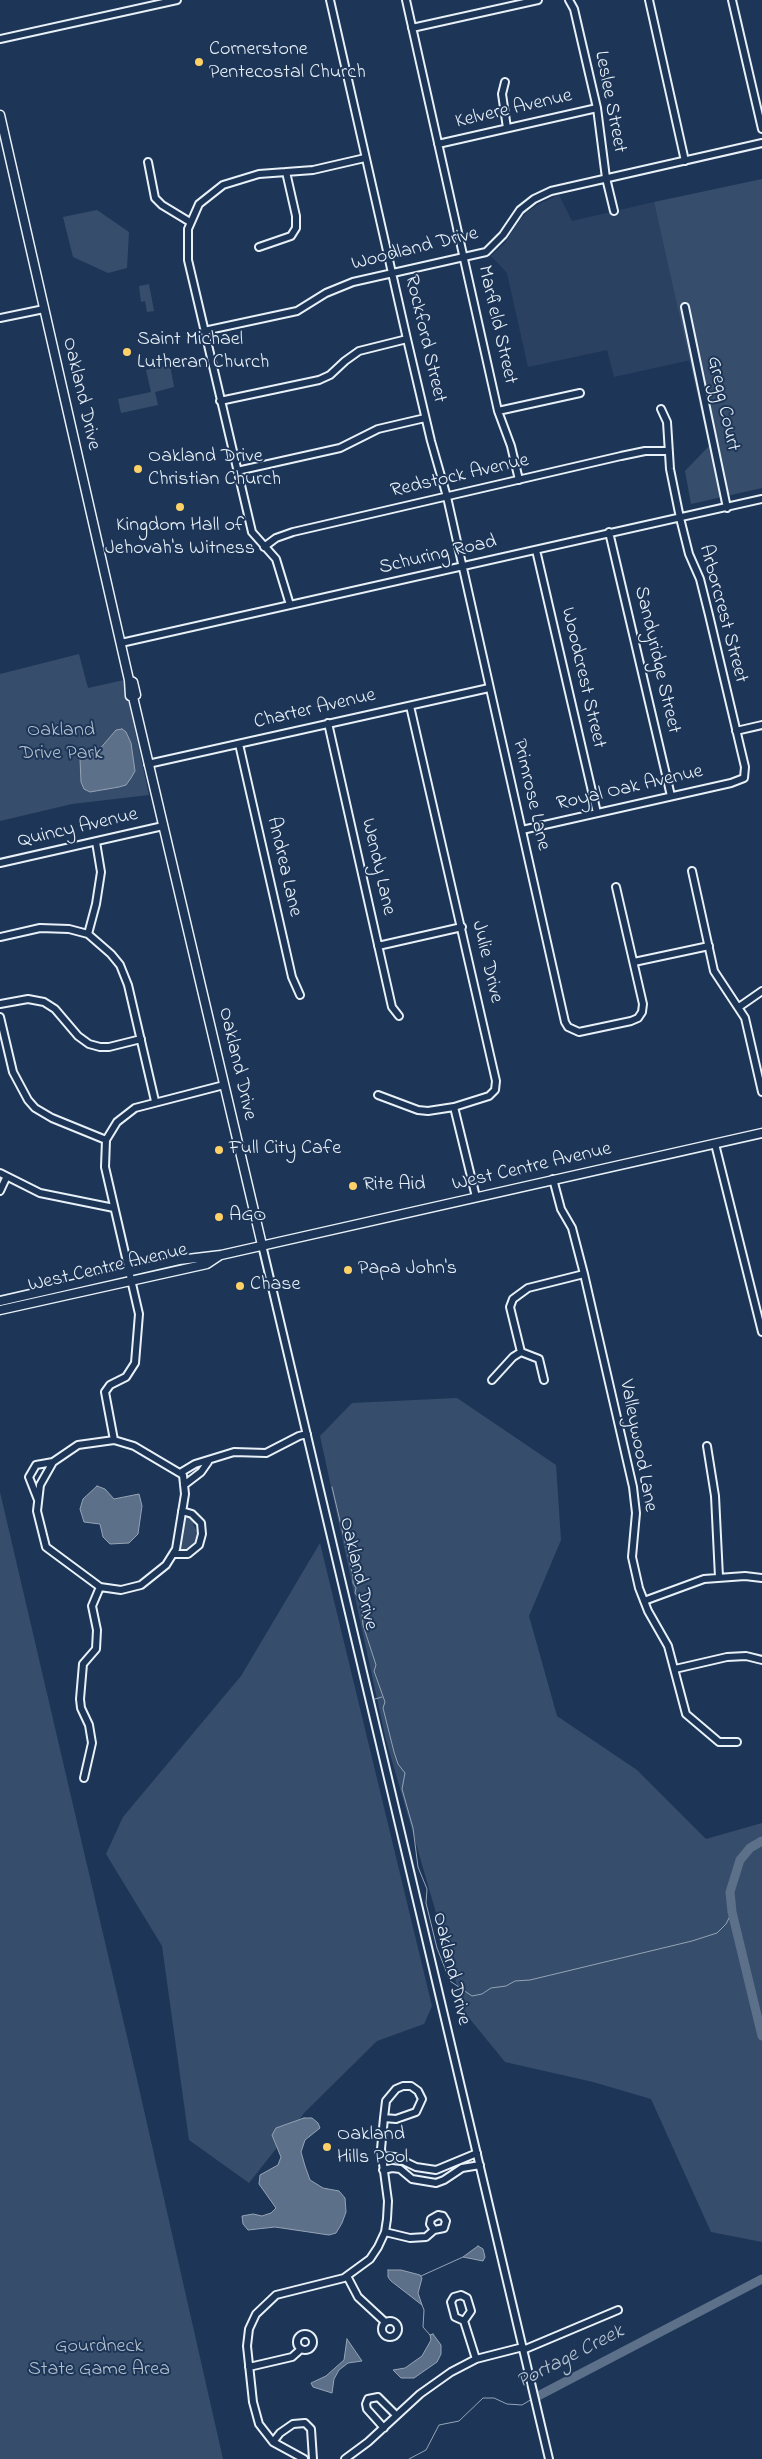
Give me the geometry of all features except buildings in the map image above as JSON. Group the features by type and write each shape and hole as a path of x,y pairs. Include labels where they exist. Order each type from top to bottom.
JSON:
{"main road":[{"name":"Oakland Drive","path":"0,115 121,643 129,680 130,696 133,697 262,1245"},
{"name":"West Centre Avenue","path":"0,1301 179,1260 221,1255 762,1133"},
{"name":"West Centre Avenue","path":"0,1310 207,1264 221,1255"}],"street":[{"path":"0,39 155,2 177,0"},
{"name":"Rockford Street","path":"330,0 406,339 447,497 462,567"},
{"name":"Marfield Street","path":"406,0 498,411 511,446 519,480"},
{"path":"412,28 538,0"},
{"name":"Leslee Street","path":"569,0 574,9 597,108 606,178 614,211"},
{"path":"648,0 686,160"},
{"path":"732,0 762,129"},
{"path":"505,82 502,94 507,128"},
{"name":"Kelvere Avenue","path":"438,144 597,108"},
{"name":"Woodland Drive","path":"204,331 297,311 344,285 464,258 492,248 520,210 534,199 557,189 762,143"},
{"path":"290,605 276,559 252,532 188,260 187,237 190,222 199,204 216,188 232,181 259,174 313,170 365,158"},
{"path":"148,162 155,198 162,205 190,222"},
{"path":"259,247 291,236 296,228 296,216 286,172"},
{"name":"Gregg Court","path":"685,307 728,508"},
{"path":"0,318 44,309"},
{"path":"220,401 319,380 330,375 345,360 359,351 406,339"},
{"path":"498,411 580,392"},
{"name":"Arborcrest Street","path":"661,409 667,422 668,451 680,518 689,554 700,580 745,767 744,778"},
{"path":"237,471 340,448 378,429 426,418"},
{"name":"Redstock Avenue","path":"264,547 276,538 288,533 645,451 668,451"},
{"name":"Schuring Road","path":"121,643 762,499"},
{"name":"Sandyridge Street","path":"609,532 671,796"},
{"name":"Woodcrest Street","path":"536,550 597,813"},
{"name":"Primrose Lane","path":"462,567 565,1022 571,1029 585,1031 631,1021 641,1014 643,1004 634,962"},
{"name":"Charter Avenue","path":"148,764 489,688"},
{"name":"Julie Drive","path":"410,706 462,927 496,1086 493,1093 485,1098 454,1107"},
{"name":"Wendy Lane","path":"328,723 392,1007 399,1016"},
{"path":"736,731 762,725"},
{"name":"Andrea Lane","path":"239,744 292,977 300,995"},
{"name":"Royal Oak Avenue","path":"522,830 732,783 744,778"},
{"name":"Quincy Avenue","path":"0,863 163,826"},
{"path":"88,934 100,879 96,842"},
{"path":"692,871 716,976 739,1007 746,1024 762,1092"},
{"path":"616,887 634,962 709,946"},
{"path":"0,937 49,927 69,929 88,934 111,954 125,974 155,1101"},
{"path":"378,946 462,927"},
{"path":"739,1007 762,991"},
{"path":"0,1004 28,998 44,1002 55,1010 78,1036 89,1044 100,1047 109,1047 141,1039"},
{"path":"0,1017 13,1072 28,1100 35,1108 52,1118 106,1140"},
{"path":"114,1440 105,1392 110,1385 126,1377 135,1363 140,1314 107,1176 104,1158 106,1140 125,1114 144,1104 224,1085"},
{"path":"378,1095 418,1110 428,1111 454,1107 476,1198"},
{"path":"714,1144 762,1332"},
{"path":"0,1173 6,1178 40,1193 114,1208"},
{"path":"0,1191 6,1178"},
{"name":"Valleywood Lane","path":"553,1179 561,1210 572,1228 584,1274 633,1487 636,1513 632,1556 644,1601 668,1646 686,1714 719,1742 737,1742"},
{"name":"Oakland Drive","path":"262,1245 549,2459"},
{"path":"520,1352 510,1307 513,1299 528,1288 584,1274"},
{"path":"520,1352 539,1359 544,1380"},
{"path":"492,1380 520,1352"},
{"path":"180,1473 195,1464 208,1462 234,1452 266,1453 299,1436 307,1434"},
{"path":"38,1501 28,1477 36,1466 53,1462 78,1445 114,1440 134,1446 183,1475 182,1511 176,1549 166,1565 141,1585 121,1590 100,1587 46,1547 37,1511 40,1485 53,1462"},
{"path":"707,1446 715,1496 719,1577"},
{"path":"184,1485 201,1472 208,1462"},
{"path":"173,1554 188,1554 199,1545 202,1534 201,1523 192,1514 182,1511"},
{"path":"644,1601 685,1584 719,1577 762,1578"},
{"path":"84,1778 92,1743 89,1725 81,1708 80,1699 83,1664 96,1649 97,1630 92,1606 100,1587"},
{"path":"675,1669 727,1657 746,1656 762,1660"},
{"path":"304,2459 273,2442 266,2433 254,2408 247,2346 249,2329 256,2314 276,2295 289,2290 328,2283 347,2276 370,2259 378,2247 385,2232 388,2202 382,2170 384,2118 386,2100 396,2089 411,2086 418,2091 422,2099 416,2112 396,2119 384,2118"},
{"path":"382,2156 395,2157 416,2167 436,2170 477,2154"},
{"path":"382,2170 400,2169 412,2179 436,2183 462,2168 480,2165"},
{"path":"385,2232 416,2238 426,2237 434,2230"},
{"path":"347,2276 358,2297 385,2322"},
{"path":"345,2459 357,2452 396,2415 434,2383 476,2359 523,2348 618,2310"},
{"path":"464,2321 476,2359"},
{"path":"249,2367 292,2356 301,2350"},
{"path":"384,2428 367,2409 368,2399 378,2397 396,2415"},
{"path":"273,2442 293,2424 305,2423 311,2429 314,2459"}],"shaded area":[{"path":"559,195 572,221 654,202 691,360 614,377 607,350 528,367 507,273 491,256 505,243 527,212"},
{"path":"122,729 126,732 131,743 135,771 131,778 126,785 119,787 90,792 84,789 81,782 80,759 83,755 98,751 116,730"},
{"path":"97,1486 105,1489 114,1499 139,1494 142,1506 138,1534 129,1543 110,1544 103,1537 100,1524 84,1522 80,1509 83,1499"},
{"path":"304,2118 312,2118 318,2123 320,2128 305,2140 301,2152 310,2180 323,2188 339,2191 345,2198 346,2212 342,2223 336,2233 329,2235 275,2227 248,2230 243,2224 242,2216 253,2214 262,2216 271,2213 276,2208 259,2184 260,2175 278,2165 281,2157 272,2135 276,2128"},
{"path":"478,2246 483,2249 485,2257 483,2261 463,2257"},
{"path":"388,2270 401,2270 420,2275 422,2278 418,2293 422,2305 391,2281 388,2277"},
{"path":"433,2334 441,2345 441,2354 437,2362 414,2378 401,2378 393,2370 405,2368 422,2356 431,2340 430,2335"},
{"path":"347,2339 362,2361 348,2363 339,2370 334,2379 332,2393 313,2387 311,2383 326,2376 344,2360"}],"green space":[{"path":"762,179 762,488 691,504 685,471 709,446 654,202"},
{"path":"97,210 129,232 127,268 108,273 73,257 63,217"},
{"path":"149,284 154,311 147,312 145,301 141,302 139,286"},
{"path":"170,365 174,387 155,392 158,405 121,413 118,399 151,392 146,370"},
{"name":"Oakland Drive Park","path":"79,654 88,688 124,680 149,795 72,804 0,821 0,674"},
{"path":"457,1398 556,1465 561,1540 529,1616 557,1716 637,1770 706,1839 762,1823 762,2242 711,2232 651,2099 593,2082 505,2062 465,2013 386,1740 320,1436 352,1403"},
{"name":"Gourdneck State Game Area","path":"0,1492 136,2075 223,2459 0,2459"},
{"path":"186,1516 196,1521 193,1524 196,1530 200,1529 198,1543 190,1551 179,1552"},
{"path":"320,1543 432,2006 424,2024 377,2041 305,2112 249,2183 189,2140 162,1946 106,1854 123,1817 241,1676"}],"waterway":[{"path":"332,1487 353,1583 356,1588 355,1593 361,1601 363,1625 376,1665 374,1671 385,1702 383,1708 394,1752 398,1764 405,1773 402,1789 413,1828 418,1867 427,1889 426,1903 437,1948 450,1981 472,1996 482,1994 491,1988 506,1986 515,1981 530,1980 692,1941 717,1933 726,1924 732,1912"},
{"path":"375,1699 382,1697"},
{"name":"Portage Creek","path":"762,1841 750,1848 740,1860 730,1892 732,1912 762,2036"},
{"path":"421,2276 463,2257"},
{"name":"Portage Creek","path":"538,2396 762,2279"},
{"path":"422,2305 424,2310 423,2327 430,2335"},
{"name":"Portage Creek","path":"409,2459 426,2450 439,2425 459,2421 483,2398 494,2398 507,2404 522,2405 532,2399"}],"place":[{"name":"Cornerstone Pentecostal Church","path":"199,62"},
{"name":"Saint Michael Lutheran Church","path":"127,352"},
{"name":"Oakland Drive Christian Church","path":"138,469"},
{"name":"Kingdom Hall of Jehovah's Witness","path":"180,507"},
{"name":"Full City Cafe","path":"219,1150"},
{"name":"Rite Aid","path":"353,1186"},
{"name":"AGO","path":"219,1217"},
{"name":"Papa John's","path":"348,1270"},
{"name":"Chase","path":"240,1286"},
{"name":"Oakland Hills Pool","path":"327,2147"}]}
